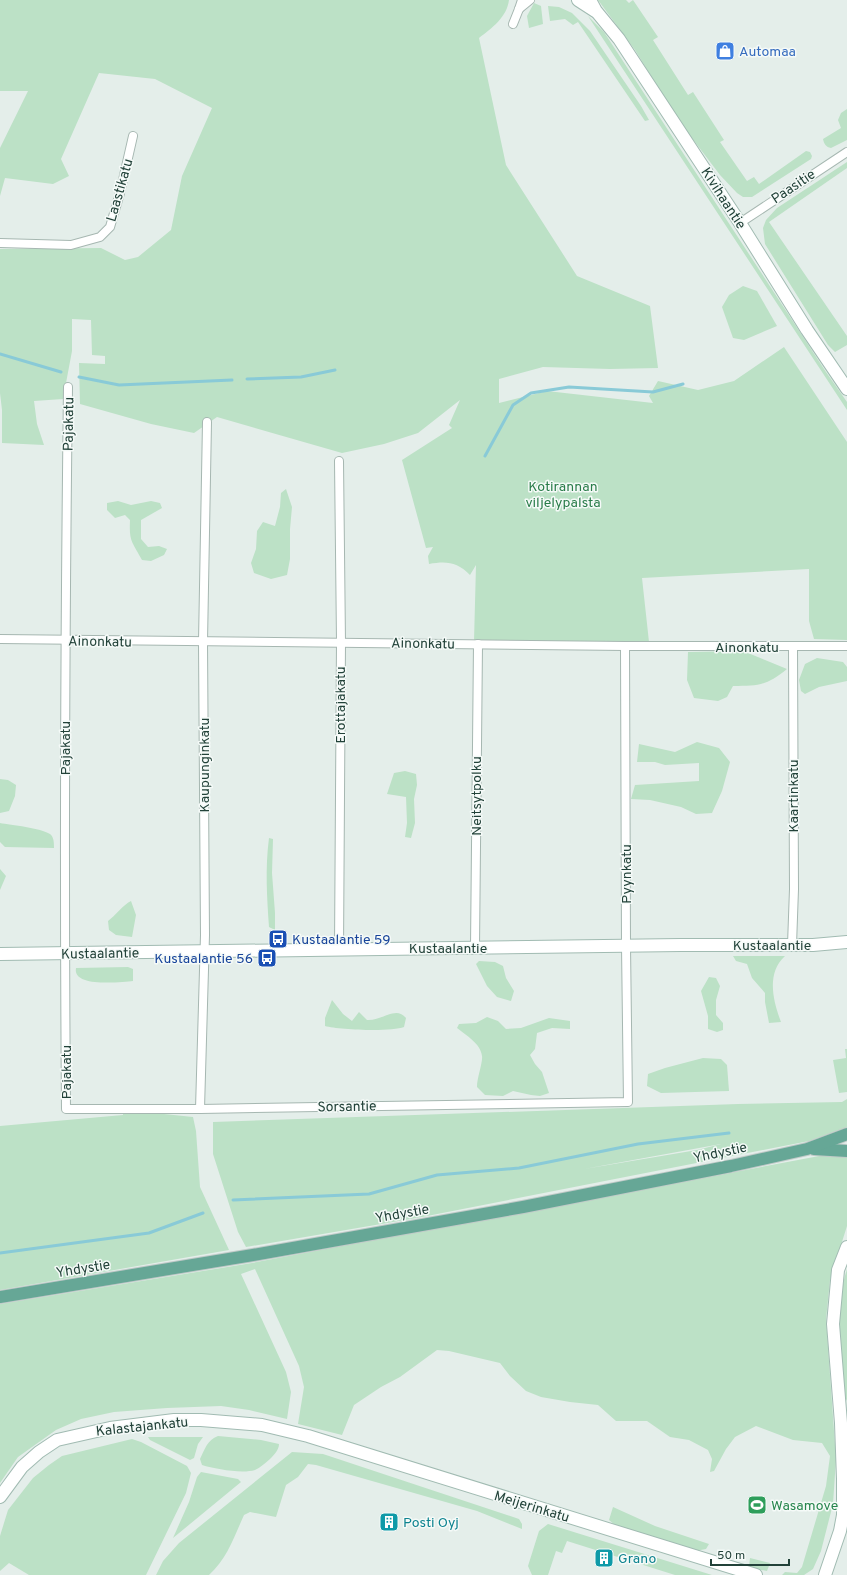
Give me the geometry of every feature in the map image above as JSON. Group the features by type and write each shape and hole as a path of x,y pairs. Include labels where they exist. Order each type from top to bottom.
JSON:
{"main road":[{"name":"Kivihaantie","path":"578,0 596,11"},
{"name":"Kivihaantie","path":"590,0 596,11 619,39 740,223 806,330 847,388"},
{"name":"Kustaalantie","path":"0,954 792,945 847,942"},
{"name":"Yhdystie","path":"0,1297 253,1255 523,1207 731,1166 807,1149 847,1134"},
{"name":"Yhdystie","path":"807,1149 847,1151"},
{"path":"825,1575 838,1537 843,1515 841,1423 833,1324 838,1270 847,1247"},
{"name":"Kalastajankatu","path":"0,1497 22,1467 39,1452 58,1440 110,1428 174,1420 202,1420 262,1425 308,1436"},
{"name":"Meijerinkatu","path":"308,1436 756,1575"}],"street":[{"path":"513,24 522,0"},
{"path":"519,9 530,0"},
{"name":"Laastikatu","path":"0,243 71,245 100,237 110,227 120,194 133,136"},
{"name":"Paasitie","path":"740,223 847,152"},
{"name":"Pajakatu","path":"66,1109 65,640 68,387"},
{"name":"Kaupunginkatu","path":"200,1109 204,952 203,642 207,422"},
{"name":"Erottajakatu","path":"339,461 341,642 339,949"},
{"name":"Ainonkatu","path":"0,639 625,646 847,646"},
{"name":"Neitsytpolku","path":"475,948 478,644"},
{"name":"Pyynkatu","path":"625,646 628,1102"},
{"name":"Kaartinkatu","path":"792,945 794,889 793,647"},
{"name":"Sorsantie","path":"66,1109 200,1109 628,1102"}],"green space":[{"name":"Kotirannan viljelypalsta","path":"0,0 509,0 508,6 502,17 494,26 479,38 506,165 577,276 650,306 658,368 610,369 543,367 499,379 499,403 547,391 653,403 649,396 658,381 698,390 734,381 784,347 847,442 847,640 814,639 809,621 809,569 642,578 649,642 474,641 476,565 470,575 461,567 456,565 446,563 429,564 428,556 433,547 426,548 402,460 452,428 449,425 460,400 418,433 384,444 342,453 217,417 194,433 151,424 80,404 79,363 105,364 105,356 92,355 91,320 72,319 72,351 63,399 34,401 37,424 44,445 2,443 2,410 0,393 0,249 101,248 125,260 138,257 171,230 182,176 212,108 155,79 99,73 61,159 69,176 53,184 5,178 0,196 0,148 28,91 0,91"},
{"path":"598,0 626,0 629,3 633,0 658,37 653,40 688,95 693,92 724,140 720,142 747,181 754,177 759,184 806,151 810,152 812,156 811,159 752,197 743,197 737,193 720,175 679,121 635,50"},
{"path":"534,3 541,6 543,24 529,28 527,16"},
{"path":"548,6 559,7 572,13 590,31 649,120 645,121 578,22 573,25 565,19 550,21"},
{"path":"588,16 604,32 847,402 847,410"},
{"path":"847,109 847,140 831,148 828,147 823,139 841,128 838,120 841,113"},
{"path":"847,162 847,168 769,222 847,336 847,345 835,352 828,345 765,244 763,228 766,220 777,208"},
{"path":"743,286 757,291 777,326 744,340 733,338 722,307 729,295"},
{"path":"286,489 292,507 290,559 287,575 271,579 254,573 251,563 256,549 257,531 263,522 275,526 280,507 281,493"},
{"path":"118,501 131,505 151,501 160,503 162,508 141,520 141,539 148,547 159,546 167,549 164,555 151,561 142,560 131,537 130,520 125,515 115,518 107,510 107,503"},
{"path":"743,651 787,669 780,675 762,684 733,686 727,697 718,701 694,698 687,680 688,652"},
{"path":"817,658 843,662 847,667 847,681 819,687 805,694 801,691 799,680 805,664"},
{"path":"697,742 719,748 730,762 722,791 712,813 696,814 681,807 650,800 631,799 635,785 699,781 699,763 665,765 655,762 637,762 639,744 675,752"},
{"path":"405,771 416,774 417,785 414,799 415,823 411,838 405,837 407,823 406,797 387,794 394,773"},
{"path":"0,779 8,780 16,785 15,796 9,811 0,813"},
{"path":"0,823 33,828 46,832 52,837 54,848 5,847 0,842"},
{"path":"269,838 273,839 272,873 275,930 269,927 268,916 267,872"},
{"path":"0,869 6,876 0,890"},
{"path":"131,901 136,915 132,937 116,935 109,930 108,921"},
{"path":"733,956 785,956 779,963 773,979 774,996 781,1022 769,1023 765,993 752,978 747,964 736,961"},
{"path":"479,961 495,962 503,966 506,978 514,991 511,1001 497,997 487,986 476,964"},
{"path":"128,967 133,969 133,981 109,983 82,979 77,974 76,968"},
{"path":"709,977 716,978 720,986 716,1000 716,1015 723,1023 723,1030 717,1032 708,1029 708,1016 701,991"},
{"path":"332,1000 343,1014 352,1021 359,1012 367,1020 373,1020 393,1013 398,1013 402,1014 406,1018 404,1027 389,1030 365,1030 342,1029 325,1026 325,1018"},
{"path":"487,1017 498,1021 506,1029 521,1028 549,1018 570,1021 570,1029 552,1028 537,1033 535,1049 530,1055 542,1072 549,1093 540,1096 513,1091 503,1096 485,1095 477,1087 482,1059 481,1052 472,1040 457,1028 459,1024 476,1023"},
{"path":"845,1049 847,1049 847,1092 839,1093 833,1060 846,1058"},
{"path":"703,1058 721,1059 727,1065 729,1091 661,1093 647,1086 648,1074"},
{"path":"847,1099 847,1127 809,1141 422,1217 246,1247 238,1232 213,1154 213,1122 738,1104 842,1102","holes":["721,1144 697,1150 584,1169"]},
{"path":"123,1114 164,1114 193,1117 196,1131 200,1187 229,1250 0,1290 0,1126"},
{"path":"830,1154 847,1158 847,1226 830,1280 826,1319 836,1459 833,1504 821,1551 813,1569 804,1575 782,1575 785,1572 797,1573 802,1567 826,1486 830,1456 822,1443 793,1440 756,1426 735,1437 726,1449 714,1471 710,1472 712,1459 708,1450 689,1440 670,1437 647,1421 616,1421 598,1405 541,1397 526,1391 510,1376 500,1363 449,1351 437,1350 400,1377 381,1387 354,1405 342,1435 298,1424 304,1387 299,1366 255,1269 241,1274 286,1372 291,1392 287,1419 249,1410 221,1406 114,1412 81,1419 56,1430 18,1457 0,1483 0,1304 252,1263"},
{"path":"847,1269 847,1401 843,1381 839,1316 840,1300"},
{"path":"218,1436 261,1440 279,1444 279,1446 270,1459 255,1470 236,1471 202,1465 200,1459 205,1448 211,1440"},
{"path":"148,1437 203,1437 198,1444 194,1458 190,1460 150,1440"},
{"path":"132,1439 141,1442 187,1466 191,1473 186,1493 146,1575 29,1575 9,1563 0,1571 0,1536 8,1510 33,1478 62,1456"},
{"path":"292,1452 323,1454 519,1519 522,1524 522,1529 477,1511 308,1464 298,1477 286,1485 276,1517 250,1512 244,1515 221,1562 209,1575 156,1575 163,1561 179,1543"},
{"path":"201,1472 238,1479 241,1482 173,1538 189,1502 197,1477"},
{"path":"613,1507 655,1526 709,1544 706,1549 695,1551 615,1525 609,1520"},
{"path":"548,1524 712,1575 675,1575 567,1541 562,1553 556,1551 548,1575 532,1575 528,1566 539,1531"},
{"path":"750,1558 770,1563 767,1571 749,1566"}],"waterway":[{"path":"0,354 61,372"},
{"path":"247,379 301,377 335,370"},
{"path":"79,377 119,385 232,380"},
{"path":"485,456 513,405 531,393 569,387 653,392 683,384"},
{"path":"233,1200 369,1194 437,1175 519,1168 638,1144 729,1133"},
{"path":"0,1253 149,1233 203,1213"}],"place":[{"name":"Automaa","path":"725,51"},
{"name":"Kustaalantie 59","path":"278,939"},
{"name":"Kustaalantie 56","path":"267,958"},
{"name":"Wasamove","path":"757,1505"},
{"name":"Posti Oyj","path":"389,1522"},
{"name":"Grano","path":"604,1558"}]}
